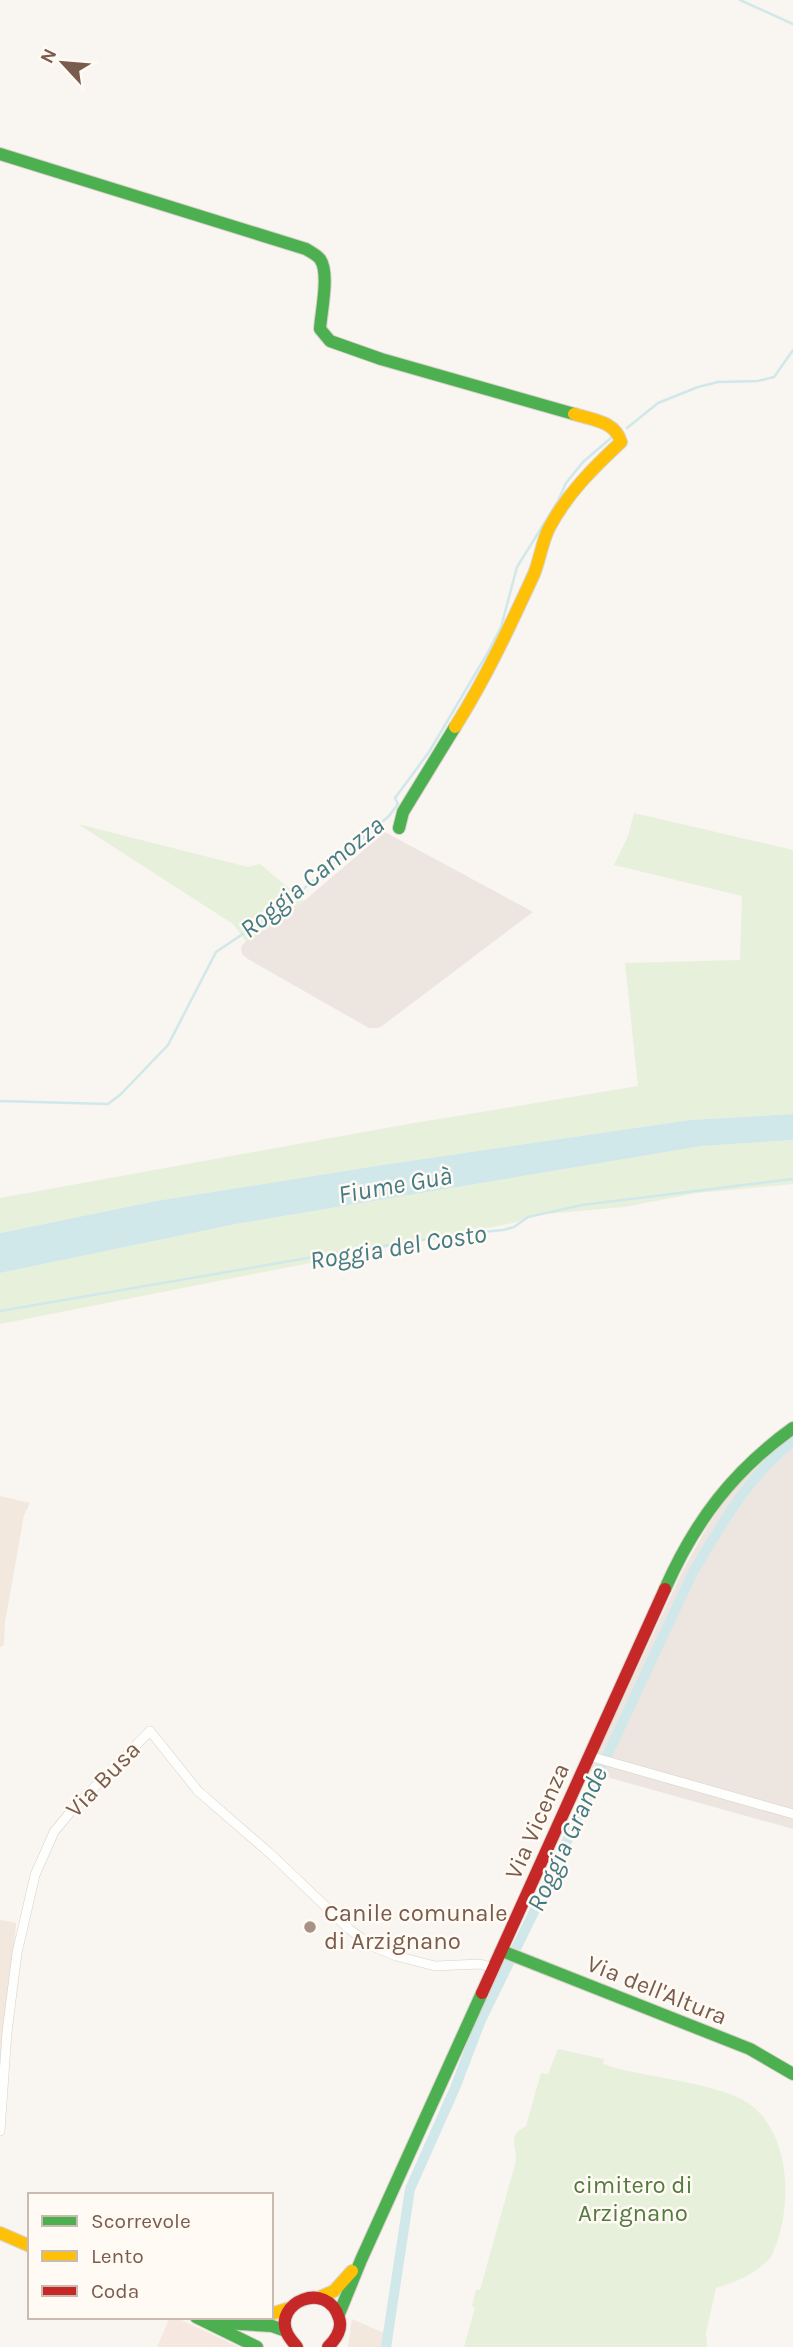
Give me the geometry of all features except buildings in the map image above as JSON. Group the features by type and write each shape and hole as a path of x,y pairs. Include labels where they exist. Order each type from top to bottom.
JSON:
{"street":[{"path":"0,154 306,248 320,259 326,276 320,308 320,329 330,341 381,359 610,425 618,432 621,442 573,491 548,530 537,566 510,627 473,698 402,812 399,828"},
{"name":"Via Vicenza","path":"328,2347 340,2332 339,2314 361,2260 689,1539 717,1496 740,1470 793,1428"},
{"name":"Via Busa","path":"0,2131 3,2032 24,1916 35,1875 54,1832 72,1810 150,1731 198,1791 274,1857 349,1929 372,1946 396,1956 435,1966 480,1964 494,1968"},
{"path":"589,1756 793,1814"},
{"name":"Via dell'Altura","path":"502,1951 750,2049 793,2074"},
{"path":"0,2233 28,2245"},
{"name":"Via Vicenza","path":"273,2313 290,2308 303,2298 320,2297 334,2291 361,2260"},
{"path":"320,2297 332,2303 339,2314"},
{"path":"290,2308 286,2315 291,2342"},
{"path":"202,2320 221,2319"},
{"path":"202,2320 272,2326 291,2342"},
{"path":"202,2320 257,2347"}],"shaded area":[{"path":"385,832 533,912 382,1026 369,1028 248,959 242,954 241,947 246,941 284,918"},
{"path":"793,1438 793,1829 589,1772 682,1572 706,1529 727,1497 755,1466"},
{"path":"0,1496 30,1503 24,1515 5,1622 4,1645 0,1647"},
{"path":"0,1920 16,1923 6,2044 0,2070"},
{"path":"169,2319 179,2319 239,2347 157,2347"},
{"path":"352,2319 393,2337 391,2347 348,2347"}],"green space":[{"path":"634,813 793,850 793,1114 690,1120 382,1165 156,1201 0,1233 0,1198 408,1124 638,1086 625,963 740,960 742,896 614,865 628,836"},
{"path":"78,824 248,867 260,864 304,901 284,918 246,941 233,924"},
{"path":"793,1140 793,1184 697,1193 624,1207 535,1215 513,1223 0,1324 0,1273 236,1224 702,1146"},
{"name":"cimitero di Arzignano","path":"558,2049 604,2059 603,2064 619,2069 704,2086 735,2096 748,2103 763,2117 774,2134 785,2175 783,2218 778,2239 771,2257 759,2268 716,2288 706,2333 707,2347 464,2347 475,2308 472,2306 476,2290 480,2290 516,2161 514,2138 526,2126 541,2073 548,2074"}],"water":[{"name":"Fiume Guà","path":"793,1114 793,1140 702,1146 236,1224 0,1273 0,1233 156,1201 690,1120"}],"waterway":[{"path":"740,0 793,24"},
{"name":"Roggia Camozza","path":"627,428 658,403 698,387 718,382 758,381 774,377 793,350"},
{"name":"Roggia Camozza","path":"0,1101 108,1104 168,1045 216,952 280,909 389,816 398,804 395,798 429,752 487,654 501,627 517,567 558,501 566,483 583,462 612,437"},
{"name":"Roggia del Costo","path":"0,1311 337,1253 503,1230 514,1227 528,1217 582,1205 793,1179"},
{"name":"Roggia Grande","path":"386,2347 410,2189 455,2088 481,2020 693,1572 749,1485 793,1442"}],"traffic: fast":[{"path":"0,154 306,249 319,258 323,265 325,283 320,329 330,341 381,359 574,414"},
{"path":"399,828 403,812 455,727"},
{"path":"665,1589 689,1541 718,1499 752,1462 793,1428"},
{"path":"502,1951 750,2049 793,2074"},
{"path":"339,2314 482,1993"},
{"path":"200,2319 257,2347"},
{"path":"208,2322 272,2326 286,2331"}],"traffic: slow":[{"path":"455,727 507,632 534,574 547,533 556,516 581,482 621,442 609,425 574,414"},
{"path":"0,2233 28,2245"},
{"path":"320,2297 334,2291 352,2271"},
{"path":"273,2313 290,2308"}],"traffic: jam":[{"path":"482,1993 665,1589"},
{"path":"297,2347 287,2333 285,2322 288,2313 294,2305 314,2298 333,2306 339,2318 338,2334 328,2347"}],"place":[{"name":"Canile comunale di Arzignano","path":"310,1927"}]}
